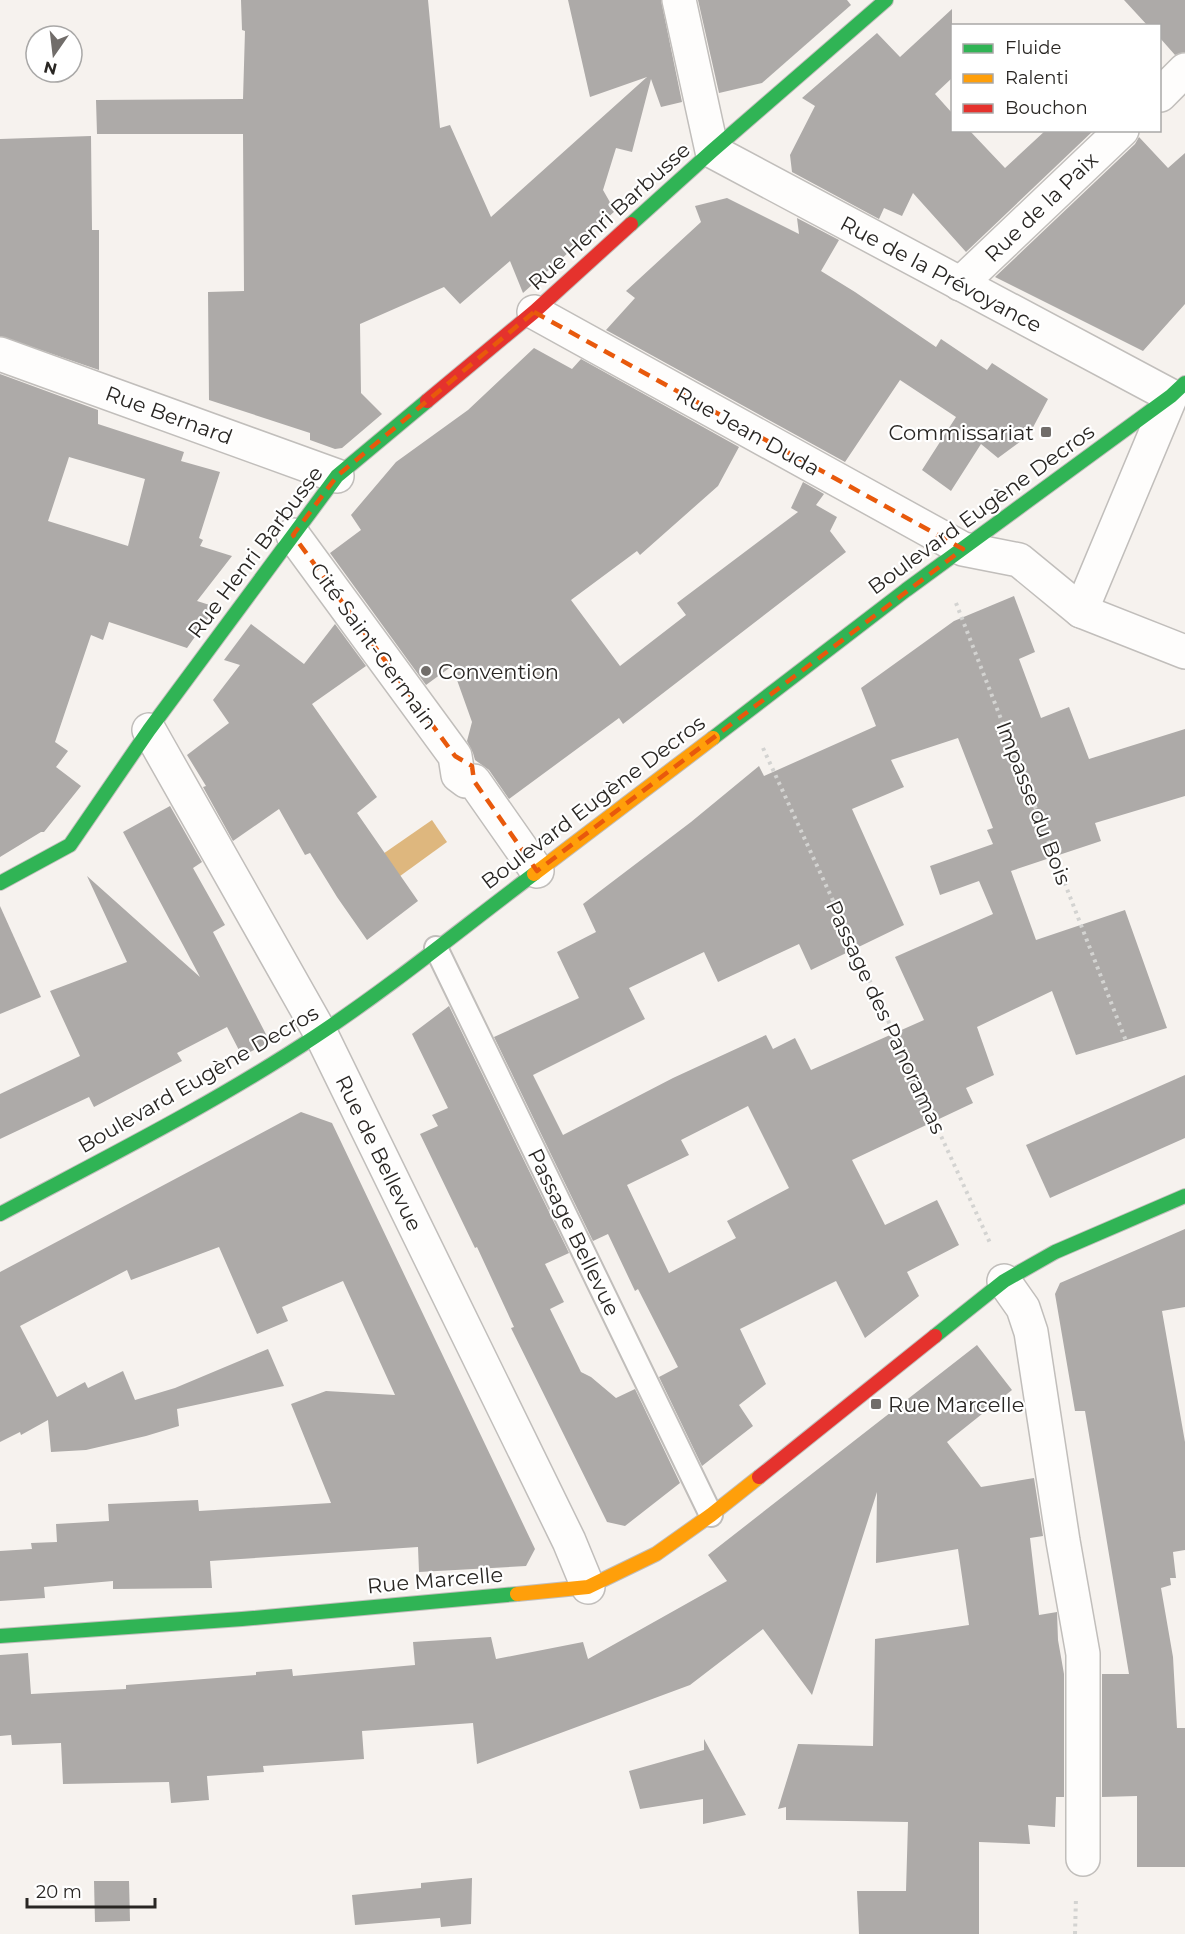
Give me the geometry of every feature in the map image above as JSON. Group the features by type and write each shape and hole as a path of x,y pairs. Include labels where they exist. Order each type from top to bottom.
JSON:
{"street":[{"path":"679,0 712,151"},
{"name":"Rue Henri Barbusse","path":"0,883 70,845 149,730 337,476 534,312 712,151 886,0"},
{"path":"1161,94 1185,70"},
{"name":"Rue de la Paix","path":"960,284 1120,132"},
{"name":"Rue de la Prévoyance","path":"712,151 960,284 1178,389"},
{"name":"Rue Jean Duda","path":"534,312 952,557 1019,560 1081,611 1185,652"},
{"name":"Rue Bernard","path":"0,354 337,476"},
{"path":"1081,611 1178,389"},
{"name":"Boulevard Eugène Decros","path":"0,1214 228,1091 357,1009 746,711 1178,389"},
{"name":"Cité Saint-Germain","path":"293,535 537,871"},
{"name":"Rue de Bellevue","path":"149,730 321,1034 569,1541 588,1587"},
{"name":"Rue Marcelle","path":"0,1636 242,1619 588,1587 656,1554 711,1515 1004,1281 1054,1252 1185,1196"},
{"path":"1004,1281 1023,1308 1031,1332 1083,1654 1083,1859"}],"lane":[{"name":"Passage Bellevue","path":"436,948 711,1515"}],"path":[{"name":"Impasse du Bois","path":"952,557 1126,1041"},
{"name":"Passage des Panoramas","path":"746,711 992,1248"},
{"path":"1075,1934 1076,1893"}],"highlighted area":[{"path":"534,312 963,549 537,871 474,781 472,766 455,756 293,535 337,476"}],"shaded area":[{"path":"432,820 447,842 396,879 380,856"}],"building":[{"path":"241,0 428,0 440,128 450,125 491,217 647,77 590,97 568,0 661,0 682,102 661,107 651,79 632,152 616,148 603,190 615,211 523,293 510,261 460,304 444,287 360,324 361,393 382,414 342,448 335,449 310,440 310,433 209,400 208,292 244,291 243,134 97,134 96,100 243,99 245,31 242,30"},
{"path":"698,0 847,0 851,5 762,83 719,93"},
{"path":"1124,0 1185,0 1185,52 1175,55 1161,39 1161,24 1146,24"},
{"path":"952,9 951,79 935,94 951,112 951,132 971,132 1005,168 1044,132 1092,132 966,252 913,193 902,216 884,208 879,219 792,172 790,155 815,106 802,98 877,33 900,57"},
{"path":"91,136 92,230 99,230 99,370 0,336 0,139"},
{"path":"1139,137 1168,168 1185,153 1185,304 1143,351 995,277 1135,144"},
{"path":"727,198 799,234 797,218 839,240 821,271 936,347 941,339 987,370 992,363 1048,399 1029,435 998,458 981,444 951,491 922,470 956,417 900,380 845,462 606,330 635,298 626,291 701,222 695,206"},
{"path":"534,348 572,369 581,359 739,447 718,486 640,555 637,551 571,600 620,666 686,615 677,603 798,512 791,508 803,482 824,494 816,505 837,517 830,531 846,552 623,724 619,718 509,799 489,770 475,760 467,741 472,722 452,666 426,685 330,553 361,530 351,515 396,462 468,410"},
{"path":"0,374 98,410 98,424 184,452 181,461 220,472 199,538 203,540 200,546 232,556 197,601 216,607 187,648 109,622 103,640 91,635 55,742 68,751 56,767 81,786 44,832 0,857","holes":["69,457 145,479 128,546 48,521"]},
{"path":"1014,596 1035,652 1019,659 1041,718 1069,707 1089,759 1185,729 1185,796 1095,823 1101,841 1011,871 1036,940 1125,910 1167,1028 1076,1055 1052,991 977,1027 994,1075 966,1088 973,1103 852,1160 885,1225 937,1200 959,1245 907,1272 919,1296 865,1338 836,1281 740,1329 766,1384 739,1405 753,1426 702,1466 659,1377 678,1367 638,1289 635,1291 608,1234 593,1241 494,1037 579,998 557,952 596,932 583,904 691,822 759,766 764,776 876,726 861,688 954,621","holes":["958,738 993,828 987,830 993,844 930,866 940,895 979,881 993,914 895,957 924,1020 811,1070 795,1038 773,1049 766,1035 673,1078 563,1135 533,1075 645,1019 629,988 704,952 718,982 799,944 811,970 904,925 852,809 904,787 891,760","748,1106 789,1188 727,1221 736,1238 669,1273 627,1185 689,1155 681,1140"]},
{"path":"251,624 304,664 335,624 366,666 312,704 377,797 357,813 418,901 367,940 310,853 305,855 279,809 233,841 203,787 206,786 187,755 229,723 213,700 240,665 224,660"},
{"path":"170,806 202,862 193,868 225,925 213,932 270,1042 242,1056 227,1027 177,1053 182,1061 94,1107 89,1097 0,1139 0,1094 80,1056 50,991 127,962 87,876 200,977 123,832"},
{"path":"0,906 41,997 0,1014"},
{"path":"449,1006 569,1253 545,1264 564,1302 550,1309 581,1372 591,1377 616,1398 635,1389 680,1483 625,1526 607,1522 511,1328 514,1327 477,1247 475,1248 420,1134 438,1126 432,1115 448,1108 412,1034"},
{"path":"1185,1075 1185,1138 1050,1198 1026,1145"},
{"path":"301,1112 332,1123 535,1549 526,1566 419,1572 418,1547 210,1561 212,1588 113,1589 113,1581 44,1587 45,1598 0,1601 0,1551 32,1549 31,1543 57,1542 56,1524 109,1521 108,1504 198,1500 199,1511 331,1503 291,1404 326,1391 395,1395 343,1281 282,1307 288,1321 257,1334 219,1247 131,1280 127,1270 20,1326 57,1397 85,1382 88,1388 123,1371 135,1400 175,1388 268,1349 284,1386 177,1409 179,1426 86,1450 51,1452 48,1420 21,1435 20,1432 0,1442 0,1272"},
{"path":"1185,1229 1185,1307 1162,1311 1185,1442 1185,1550 1173,1552 1176,1578 1170,1578 1171,1585 1161,1588 1173,1657 1177,1728 1185,1728 1185,1867 1137,1867 1137,1796 1102,1797 1102,1674 1129,1674 1085,1411 1075,1411 1055,1294 1060,1283"},
{"path":"977,1345 1012,1390 947,1442 981,1487 1034,1478 1043,1536 1030,1538 1039,1615 1057,1612 1058,1640 1064,1674 1064,1797 1056,1797 1055,1827 1028,1825 1030,1844 979,1842 979,1934 859,1934 857,1891 906,1891 908,1822 786,1820 786,1807 778,1809 798,1744 873,1746 875,1639 969,1625 958,1549 876,1563 877,1492 812,1695 763,1629 690,1685 477,1764 473,1723 362,1731 364,1759 263,1766 264,1772 207,1776 209,1800 171,1803 169,1782 63,1784 61,1743 12,1745 11,1735 0,1736 0,1655 28,1653 31,1694 126,1689 126,1685 256,1675 256,1672 292,1669 293,1676 415,1665 413,1642 491,1637 496,1659 583,1642 588,1659 727,1581 708,1555"},
{"path":"704,1739 746,1815 703,1824 703,1799 640,1809 629,1771 704,1750"},
{"path":"472,1878 471,1924 441,1927 440,1918 355,1925 352,1895 421,1888 421,1883"},
{"path":"94,1881 129,1881 130,1921 95,1922"}],"traffic: fast":[{"path":"631,224 886,0"},
{"path":"713,738 906,590 1171,396 1185,383"},
{"path":"0,883 70,845 149,730 337,476 427,401"},
{"path":"0,1214 160,1129 278,1061 372,997 534,874"},
{"path":"935,1336 1004,1281 1055,1252 1185,1196"},
{"path":"0,1636 242,1619 517,1594"}],"traffic: slow":[{"path":"534,874 713,738"},
{"path":"517,1594 588,1587 656,1554 759,1477"}],"traffic: jam":[{"path":"427,401 534,312 631,224"},
{"path":"759,1477 935,1336"}],"place":[{"name":"Commissariat","path":"1046,432"},
{"name":"Convention","path":"426,671"},
{"name":"Rue Marcelle","path":"876,1404"}]}
